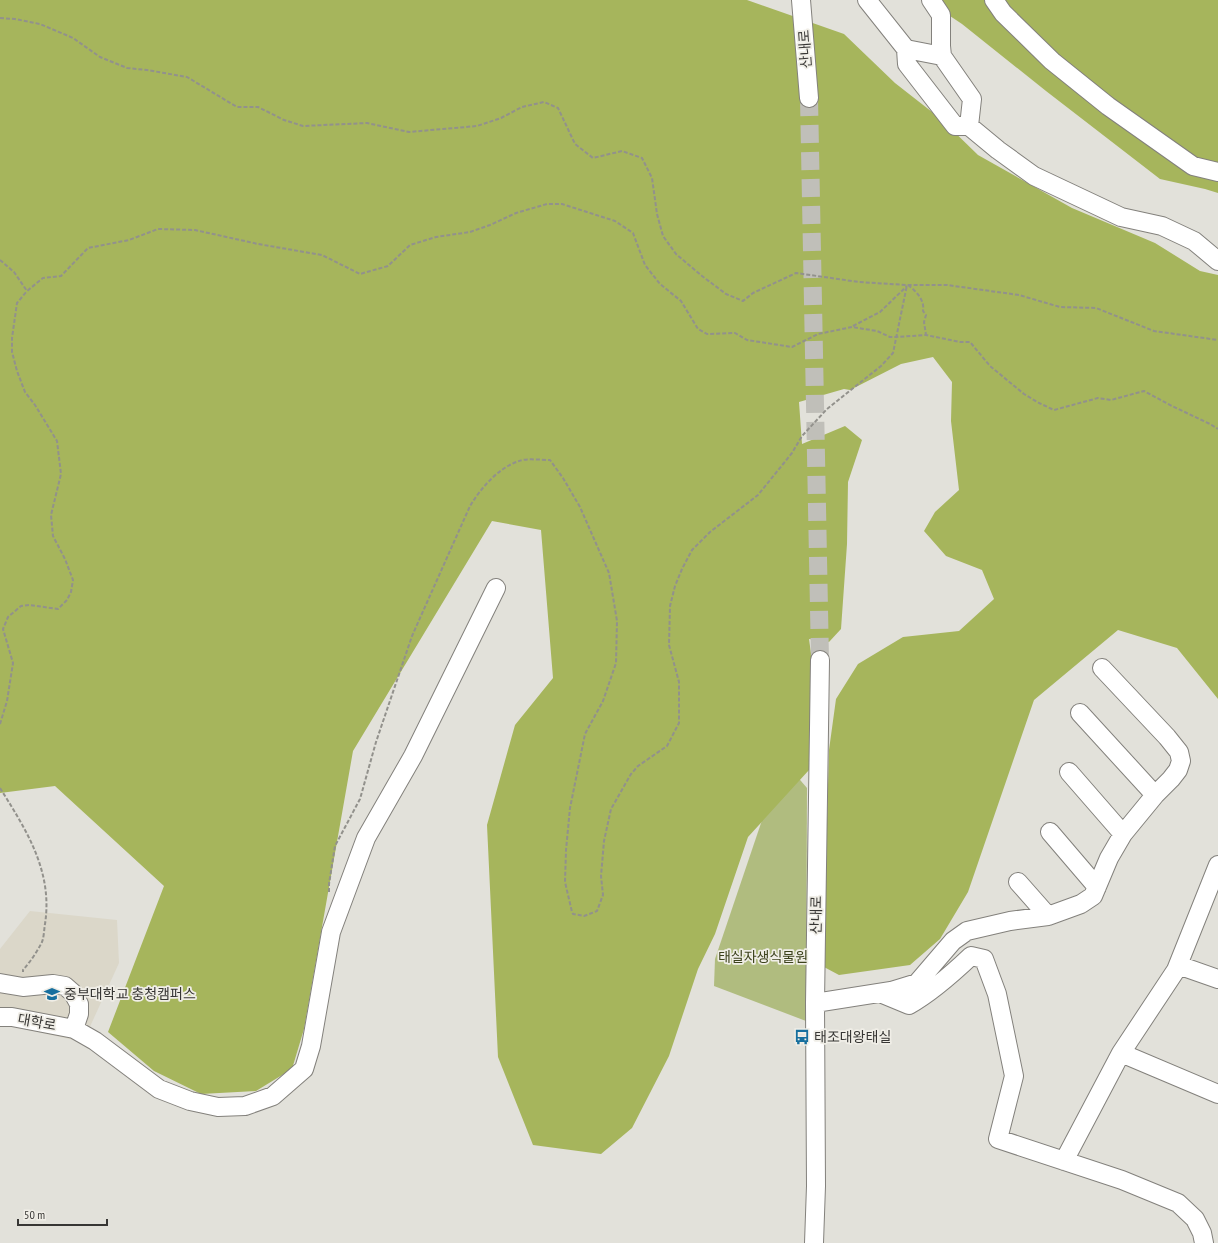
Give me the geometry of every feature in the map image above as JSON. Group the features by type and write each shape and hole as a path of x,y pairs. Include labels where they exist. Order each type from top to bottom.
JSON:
{"street":[{"name":"산내로","path":"801,0 809,98"},
{"path":"867,0 906,49 907,64 955,126 969,126 998,150 1034,176 1121,217 1162,226 1194,242 1218,261"},
{"path":"931,0 941,15 942,56 972,99 969,126"},
{"path":"994,0 1003,13 1052,61 1108,106 1193,166 1218,172"},
{"path":"906,49 942,56"},
{"name":"대학로","path":"0,1017 12,1017 74,1029 95,1041 159,1089 190,1101 218,1106 245,1106 273,1096 304,1069 312,1046 331,932 366,838 413,756 496,588"},
{"name":"산내로","path":"814,1243 816,1186 815,1003 820,660"},
{"path":"815,1003 891,991 917,983 953,941 967,931 1010,921 1048,916 1081,904 1092,896 1109,858 1123,834 1178,770 1181,761 1179,752 1167,737 1102,668"},
{"path":"1080,713 1155,795"},
{"path":"1069,772 1123,834"},
{"path":"1050,832 1097,887"},
{"path":"1064,1161 1121,1053 1176,970 1218,865"},
{"path":"1018,882 1048,916"},
{"path":"880,993 909,1005 923,997 971,956 984,959 997,994 1014,1076 998,1139 1122,1180 1178,1203 1195,1219 1202,1233 1204,1243"},
{"path":"1178,965 1218,979"},
{"path":"0,984 24,986 53,984 66,986 73,993 79,1004 80,1014 74,1029"},
{"path":"1121,1053 1218,1094"}],"path":[{"path":"0,18 15,19 40,24 73,38 100,57 127,68 187,77 237,107 258,106 284,120 303,126 367,123 409,132 477,126 501,118 522,107 544,102 558,108 575,144 593,158 622,151 642,158 652,178 657,214 663,236 676,254 726,294 743,301 753,293 796,273 859,282 907,285 946,285 1019,295 1060,307 1096,308 1154,331 1218,340"},
{"path":"0,724 7,701 13,663 4,629 8,617 21,606 30,605 58,609 67,600 71,592 73,580 65,559 53,536 51,515 61,474 57,442 35,405 25,392 12,352 12,338 17,303 43,278 61,276 88,248 129,240 158,229 195,230 258,244 322,255 360,274 388,266 410,245 436,237 470,232 516,213 547,204 562,204 615,221 633,233 645,265 660,284 681,301 698,329 707,334 735,333 748,340 792,347 818,334 852,327 880,312 907,285"},
{"path":"0,260 14,272 28,291"},
{"path":"907,285 916,291 924,305 923,310 926,315 924,322 926,335"},
{"path":"329,898 328,884 335,846 360,799 376,742 412,636 470,506 480,489 499,472 519,460 550,460 563,478 580,507 609,573 617,621 616,663 603,701 585,734 570,808 566,850 565,882 573,914 584,916 597,911 602,895 601,876 604,842 611,809 631,774 638,766 667,746 679,723 679,682 669,645 670,606 675,586 682,569 692,550 710,532 758,495 792,452 802,436 827,409 881,366 893,353 907,285"},
{"path":"852,327 878,331 896,337 926,335 960,342 970,342 990,366 1024,394 1054,410 1098,398 1111,400 1144,391 1218,429"},
{"path":"0,788 24,827 36,852 43,876 48,907 42,941 23,970 24,986"}],"shaded area":[{"name":"중부대학교 충청캠퍼스","path":"30,911 117,920 119,963 83,1042 6,1025 0,1026 0,949"}],"green space":[{"path":"0,0 747,0 844,34 895,83 941,119 978,155 1072,208 1155,243 1200,271 1218,275 1218,699 1177,648 1118,630 1034,700 968,892 940,939 910,965 839,975 824,967 829,750 836,699 858,664 903,637 959,631 994,599 982,570 946,556 924,531 935,512 959,490 951,421 952,382 933,357 901,364 850,390 844,389 799,402 802,444 845,426 862,440 848,482 847,544 841,629 829,642 809,639 813,668 809,770 748,837 715,934 698,969 669,1056 632,1128 601,1154 533,1145 498,1057 487,825 515,725 553,678 541,530 492,521 353,751 304,1029 292,1069 256,1091 201,1094 154,1071 108,1032 164,886 55,786 0,793"},
{"path":"926,0 1218,0 1218,193 1160,179 962,24"},
{"name":"태실자생식물원","path":"778,773 795,774 807,788 806,1021 714,986 715,959"}],"tunnel":[{"path":"809,98 820,660"}],"place":[{"name":"중부대학교 충청캠퍼스","path":"52,994"},
{"name":"태조대왕태실","path":"802,1037"}]}
